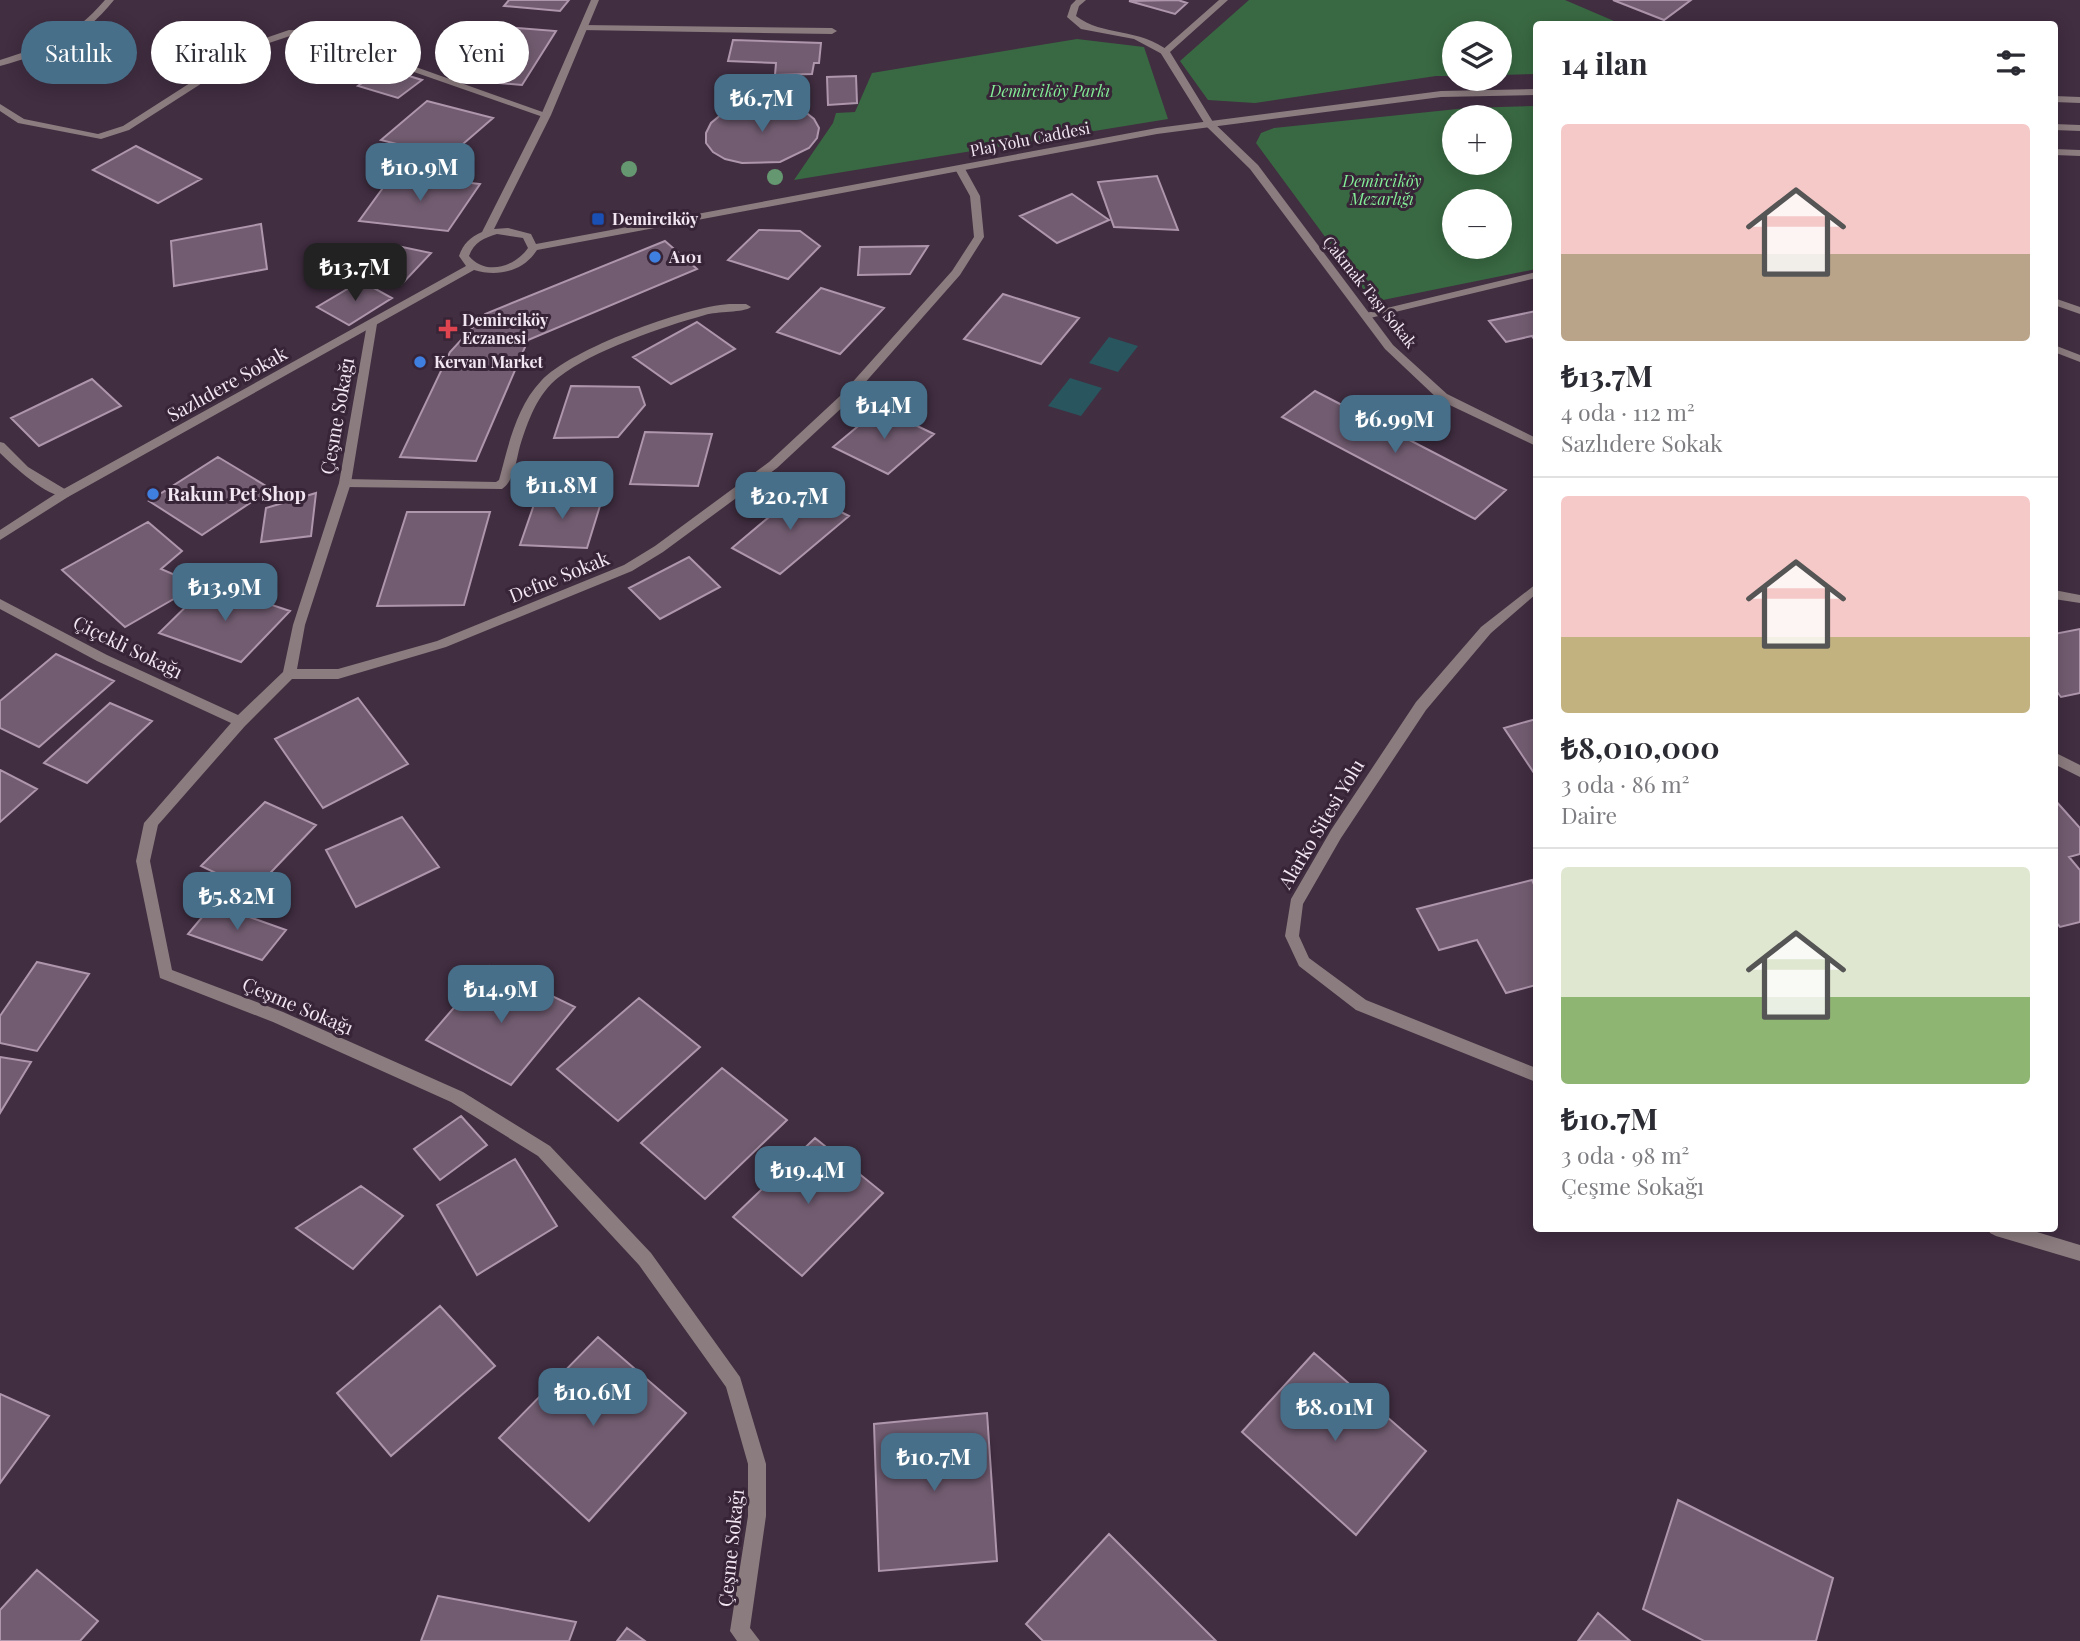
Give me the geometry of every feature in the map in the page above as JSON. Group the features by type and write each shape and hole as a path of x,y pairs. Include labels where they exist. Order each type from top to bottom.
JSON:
{"street":[{"path":"0,63 57,45 88,26 110,0"},
{"path":"486,234 546,115 595,0"},
{"path":"1082,0 1075,5 1071,18 1084,27 1137,37 1165,52 1224,0"},
{"path":"583,29 832,31"},
{"path":"0,107 21,121 98,137 126,128 257,44 289,33 308,34 351,47 546,115"},
{"name":"Çakmak Taşı Sokak","path":"1165,52 1209,124 1254,167 1390,347 1443,397 1533,441"},
{"name":"Plaj Yolu Caddesi","path":"533,248 1157,131 1441,94 1533,92"},
{"path":"2058,99 2080,100"},
{"path":"2058,127 2080,128"},
{"path":"2058,152 2080,153"},
{"name":"Defne Sokak","path":"289,674 338,674 441,644 628,568 659,549 762,473 844,399 956,273 979,237 975,196 960,169"},
{"path":"497,231 527,236 533,248 530,255 514,266 491,270 472,266 464,256 466,249 477,238 497,231"},
{"name":"Sazlıdere Sokak","path":"0,536 64,494 472,266"},
{"path":"1366,316 1533,276"},
{"path":"2058,303 2080,311"},
{"path":"345,483 498,486 504,482 530,405 545,382 566,365 630,337 719,308 746,307"},
{"name":"Çeşme Sokağı","path":"372,324 345,483 299,625 289,674 240,722 151,822 143,861 165,974 278,1017 457,1097 544,1151 645,1259 734,1383 757,1464 757,1516 742,1638"},
{"path":"2058,350 2080,359"},
{"path":"0,446 24,470 64,494"},
{"name":"Alarko Sitesi Yolu","path":"1533,591 1486,630 1421,706 1336,834 1296,903 1292,936 1304,962 1361,1005 1533,1074"},
{"path":"2058,595 2080,599"},
{"name":"Çiçekli Sokağı","path":"0,603 102,658 240,722"},
{"path":"2058,759 2080,772"},
{"path":"2009,1232 2080,1253"}],"green space":[{"path":"1249,0 1565,0 1614,21 1533,21 1533,74 1512,75 1512,21 1442,21 1442,76 1255,103 1208,100 1180,61"},
{"name":"Demirciköy Parkı","path":"1077,39 1144,47 1168,119 794,180 833,123 836,113 855,112 872,73"},
{"name":"Demirciköy Mezarlığı","path":"1533,106 1533,270 1373,302 1256,143 1261,133 1274,128 1442,111 1442,175 1512,175 1512,107"}],"shaded area":[{"path":"1109,337 1138,346 1118,372 1089,363"},
{"path":"1070,378 1102,388 1081,416 1048,406"}],"building":[{"path":"509,0 569,0 560,11 504,6"},
{"path":"1178,0 1187,3 1175,14 1129,1"},
{"path":"1613,0 1691,0 1664,20"},
{"path":"529,29 556,31 529,74"},
{"path":"733,40 821,43 819,63 814,63 812,74 775,75 776,63 728,61"},
{"path":"856,76 857,103 828,105 827,77"},
{"path":"361,84 417,84 398,98 358,86"},
{"path":"427,101 493,118 448,157 381,140"},
{"path":"773,103 804,111 814,119 819,128 817,138 809,148 780,162 742,163 725,159 713,152 706,143 706,133 711,123 722,114 754,104"},
{"path":"136,146 201,179 158,203 93,170"},
{"path":"393,174 480,184 448,231 359,221"},
{"path":"1157,176 1178,230 1114,227 1098,182"},
{"path":"1072,194 1109,220 1057,243 1020,216"},
{"path":"261,224 267,269 174,286 171,241"},
{"path":"759,230 800,231 820,246 788,279 728,260"},
{"path":"665,241 697,269 528,340 476,461 400,457 450,352 485,314"},
{"path":"388,244 431,253 401,285 358,276"},
{"path":"928,246 910,274 858,275 860,247"},
{"path":"361,281 392,298 349,325 317,307"},
{"path":"821,288 884,308 840,354 777,332"},
{"path":"1003,294 1079,318 1041,364 964,339"},
{"path":"1533,312 1533,338 1506,342 1489,321"},
{"path":"697,322 735,349 671,384 633,357"},
{"path":"92,379 121,406 39,446 11,418"},
{"path":"571,386 639,387 645,405 618,437 554,438"},
{"path":"1315,391 1506,490 1475,519 1282,417"},
{"path":"880,408 934,434 888,474 833,447"},
{"path":"645,432 712,434 698,486 630,484"},
{"path":"218,457 271,489 202,535 149,501"},
{"path":"800,491 849,516 780,574 732,548"},
{"path":"316,493 311,536 261,542 266,508"},
{"path":"538,493 603,496 587,548 520,545"},
{"path":"407,512 490,512 464,605 377,606"},
{"path":"148,522 182,551 161,569 198,585 125,627 62,570"},
{"path":"689,557 720,587 660,619 629,588"},
{"path":"209,584 290,611 241,662 159,633"},
{"path":"2080,629 2080,693 2061,697 2058,693 2058,633"},
{"path":"56,654 114,681 39,747 0,728 0,701"},
{"path":"358,698 408,764 323,808 275,739"},
{"path":"110,703 152,721 87,783 44,763"},
{"path":"1533,720 1533,772 1504,728"},
{"path":"0,770 37,789 0,822"},
{"path":"265,802 316,825 253,891 201,866"},
{"path":"2058,803 2080,828 2080,854 2069,857 2080,870 2080,922 2060,927"},
{"path":"402,817 439,867 356,907 326,850"},
{"path":"1532,880 1533,986 1506,993 1477,940 1439,950 1417,909"},
{"path":"213,904 286,930 262,960 188,934"},
{"path":"37,962 89,974 37,1051 0,1043 0,1016"},
{"path":"490,966 575,1007 511,1085 426,1040"},
{"path":"639,998 700,1047 618,1121 557,1069"},
{"path":"0,1057 31,1062 0,1113"},
{"path":"722,1068 787,1120 705,1199 641,1143"},
{"path":"461,1116 487,1145 440,1180 414,1149"},
{"path":"815,1138 883,1193 802,1276 733,1217"},
{"path":"515,1159 557,1226 477,1275 437,1205"},
{"path":"361,1186 403,1216 353,1269 296,1228"},
{"path":"440,1306 495,1366 391,1456 337,1393"},
{"path":"598,1337 686,1413 589,1521 499,1438"},
{"path":"1314,1353 1426,1451 1356,1535 1242,1432"},
{"path":"0,1394 49,1416 0,1483"},
{"path":"987,1413 997,1561 879,1571 874,1424"},
{"path":"1678,1500 1833,1578 1816,1641 1704,1641 1643,1609"},
{"path":"1109,1534 1216,1641 1043,1641 1026,1624"},
{"path":"37,1570 98,1621 80,1641 0,1641 0,1610"},
{"path":"438,1596 576,1622 569,1641 421,1641"},
{"path":"1598,1613 1630,1641 1578,1641"},
{"path":"627,1628 645,1641 617,1641"}],"place":[{"name":"Demirciköy","path":"598,219"},
{"name":"A101","path":"655,257"},
{"name":"Demirciköy Eczanesi","path":"448,329"},
{"name":"Kervan Market","path":"420,362"},
{"name":"Rakun Pet Shop","path":"153,494"}]}
